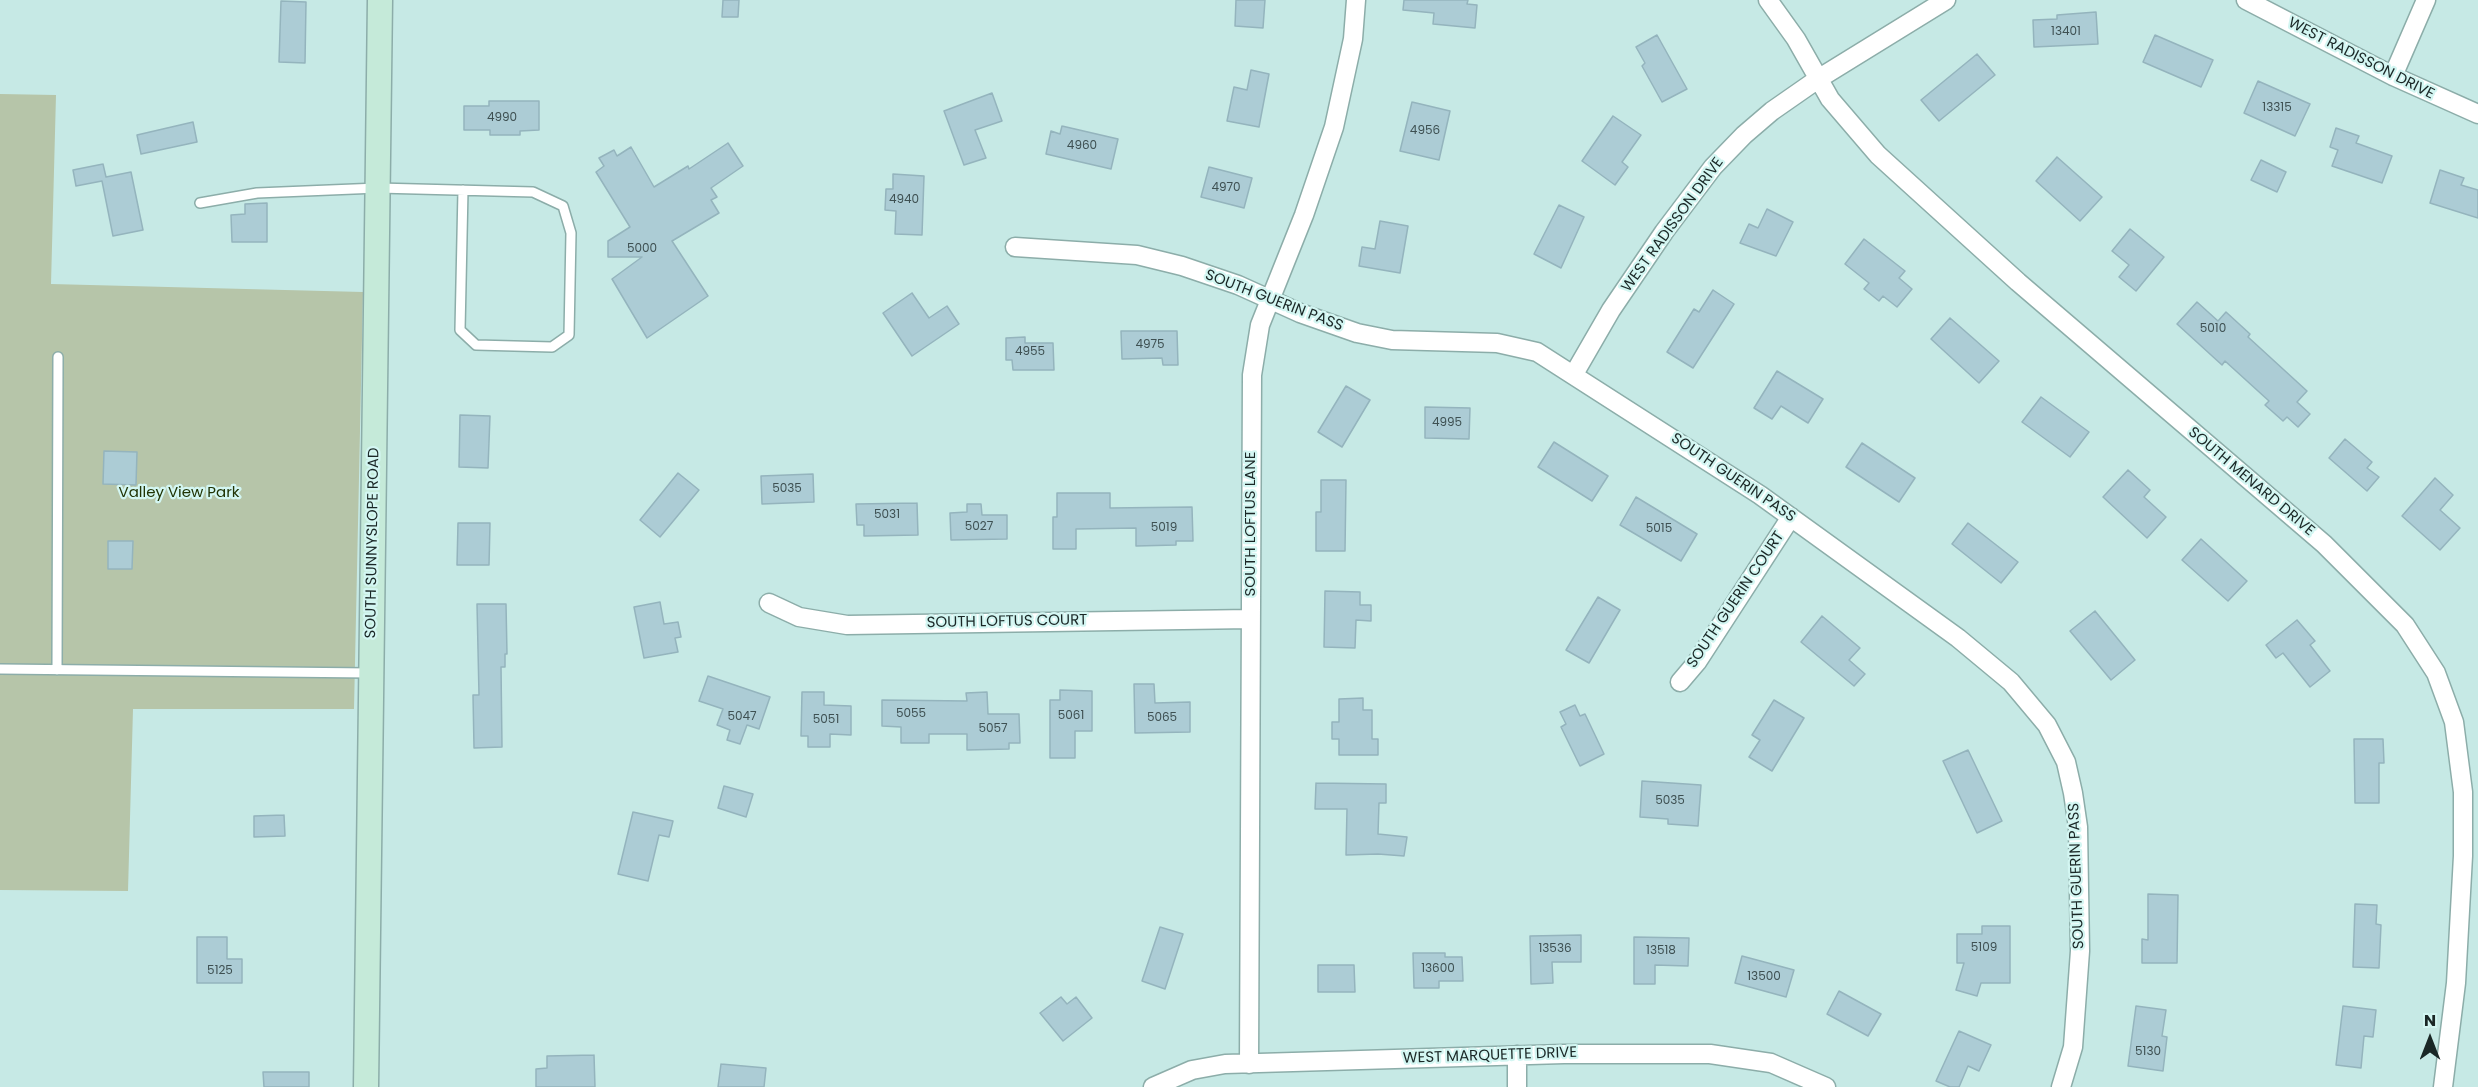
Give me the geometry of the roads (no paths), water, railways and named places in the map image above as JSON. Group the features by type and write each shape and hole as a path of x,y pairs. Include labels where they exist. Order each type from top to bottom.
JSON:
{"street":[{"name":"SOUTH SUNNYSLOPE ROAD","path":"366,1087 380,0"},
{"name":"SOUTH LOFTUS LANE","path":"1249,1064 1252,375 1260,325 1304,215 1334,127 1353,39 1356,0"},
{"name":"SOUTH MENARD DRIVE","path":"1768,0 1796,39 1818,79 1846,120 1878,155 2018,282 2324,544 2405,625 2436,673 2454,722 2463,792 2463,856 2456,983 2443,1087"},
{"name":"WEST RADISSON DRIVE","path":"1574,374 1611,310 1713,167 1772,111 1818,79 1946,0"},
{"name":"WEST RADISSON DRIVE","path":"2246,0 2393,76 2478,114"},
{"path":"2393,76 2426,0"},
{"name":"SOUTH GUERIN PASS","path":"1015,247 1137,255 1182,266 1357,333 1392,340 1519,346 1537,352 1791,517 1958,638 2011,682 2047,725 2066,762 2078,827 2080,940 2078,1003 2073,1047 2061,1087"},
{"name":"SOUTH GUERIN COURT","path":"1680,682 1697,662 1791,517"},
{"name":"SOUTH LOFTUS COURT","path":"769,603 799,617 847,625 1250,619"},
{"name":"WEST MARQUETTE DRIVE","path":"1152,1087 1192,1070 1249,1064 1517,1055 1710,1054 1771,1063 1826,1087"},
{"path":"1517,1055 1517,1087"}],"lane":[{"path":"200,203 257,193 378,188 463,190 533,192 563,206 571,233 569,335 552,347 476,345 460,330 463,190"},
{"path":"57,670 58,357"},
{"path":"0,669 370,673"}],"park label":[{"name":"Valley View Park","path":"179,493"}]}
